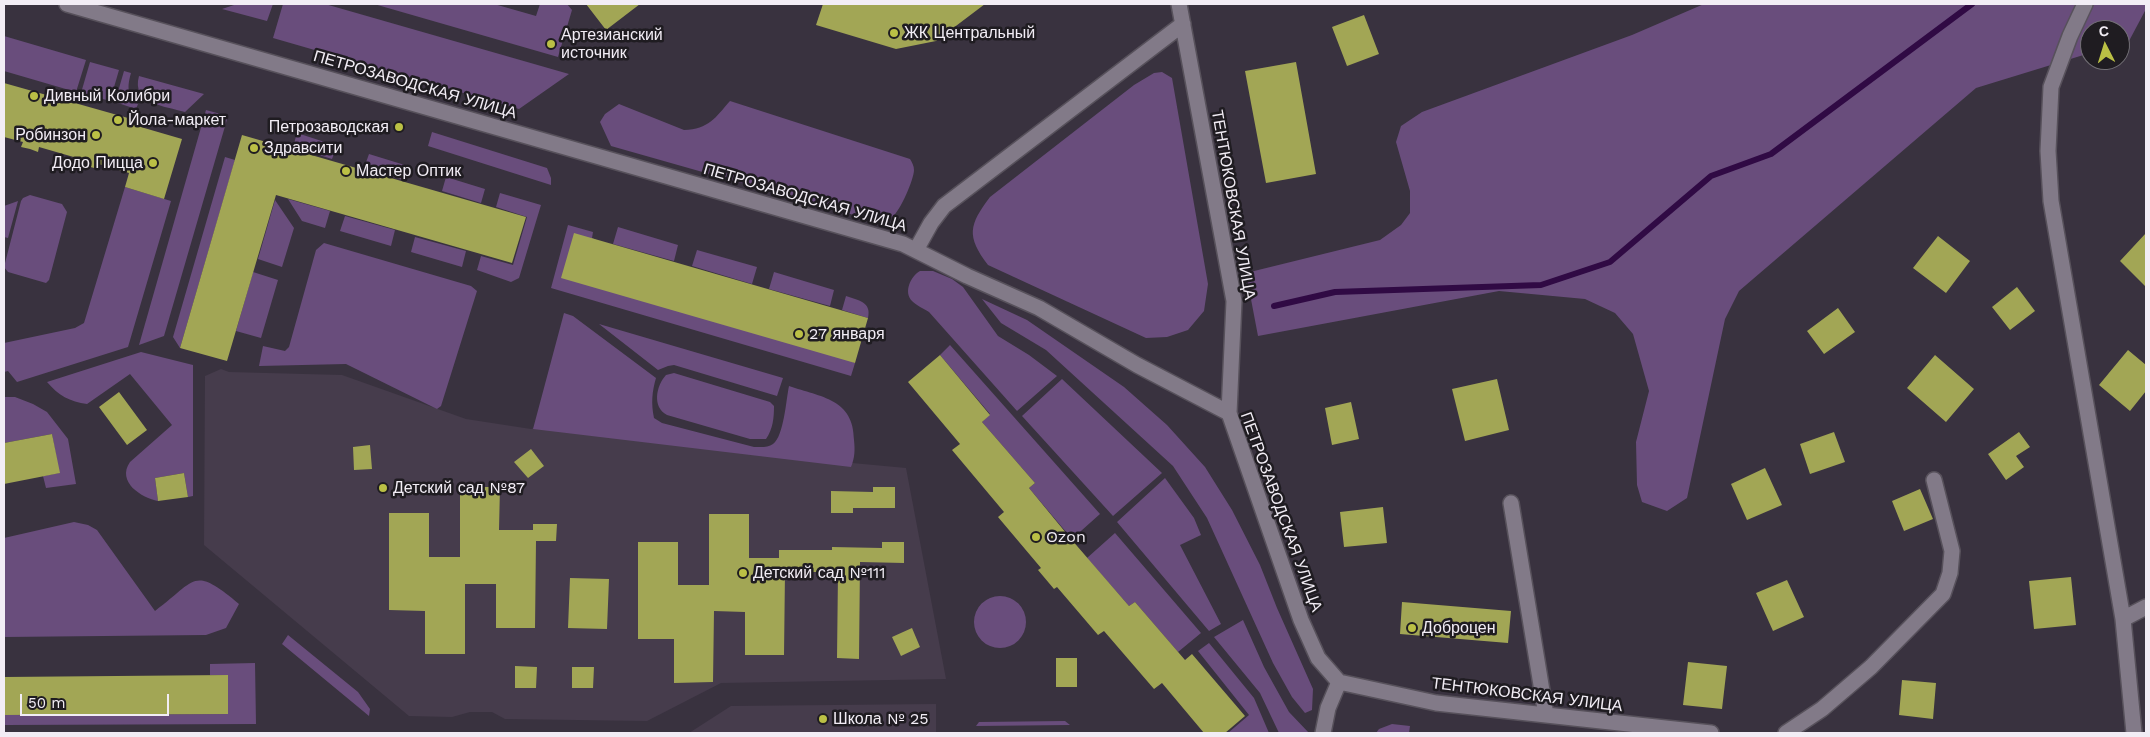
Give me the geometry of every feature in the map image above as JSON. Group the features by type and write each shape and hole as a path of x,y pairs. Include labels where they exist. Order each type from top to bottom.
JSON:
{"street":[{"name":"ПЕТРОЗАВОДСКАЯ УЛИЦА","path":"67,4 890,239 1039,308 1137,365 1229,413 1301,620 1318,658 1339,682"},
{"name":"ТЕНТЮКОВСКАЯ УЛИЦА","path":"1179,4 1234,301 1229,413"},
{"path":"2085,4 2070,36 2052,87 2048,151 2051,201 2123,619 2134,733"},
{"path":"916,250 931,223 944,206 1183,24"},
{"path":"1786,733 1822,709 1871,667 1943,594 1950,573 1952,551 1934,480"},
{"path":"1511,503 1546,715"},
{"path":"2123,619 2146,607"},
{"path":"1323,733 1328,708 1339,682"},
{"name":"ТЕНТЮКОВСКАЯ УЛИЦА","path":"1339,682 1436,703 1711,733"}],"shaded area":[{"path":"237,4 273,4 267,21 222,9"},
{"path":"283,4 325,4 569,74 519,109 273,38"},
{"path":"374,4 494,4 536,16 540,4 567,4 572,10 558,57"},
{"path":"1704,4 2146,4 2146,9 2130,39 2130,20 2080,20 2080,56 1976,88 1739,291 1725,319 1687,498 1667,511 1642,502 1637,485 1636,442 1649,391 1633,334 1615,313 1585,299 1499,291 1258,336 1246,273 1380,240 1401,225 1410,213 1410,191 1396,142 1401,126 1422,112 1632,35"},
{"path":"4,36 86,60 76,92 4,71"},
{"path":"90,62 119,70 110,101 81,93"},
{"path":"124,71 131,73 129,90 138,104 136,109 115,102"},
{"path":"1162,72 1172,78 1208,284 1204,311 1188,330 1167,337 1146,338 988,265 976,246 973,231 978,215 990,197 1134,85 1154,73"},
{"path":"139,76 204,94 185,112 168,108 152,102 140,93 138,85"},
{"path":"730,101 910,159 914,167 912,180 899,209 892,217 886,220 868,219 611,146 600,122 605,114 619,104 684,130 693,129 711,122"},
{"path":"206,110 228,116 164,336 139,345"},
{"path":"432,132 547,168 551,178 551,185 428,146"},
{"path":"297,133 337,146 332,159 293,147"},
{"path":"369,154 408,166 403,180 364,168"},
{"path":"225,157 235,160 180,348 173,337"},
{"path":"446,177 485,189 481,203 442,191"},
{"path":"125,187 171,201 128,347 17,382 8,371 4,372 4,343 75,328 84,323"},
{"path":"500,193 541,205 519,278 511,282 477,270 481,256 513,265 527,217 496,207"},
{"path":"30,195 62,204 67,212 49,280 46,283 8,272 4,267 21,201"},
{"path":"288,199 330,211 325,228 302,221"},
{"path":"275,200 294,228 282,267 258,259"},
{"path":"18,201 8,238 4,237 4,206"},
{"path":"345,216 395,230 391,246 340,231"},
{"path":"568,225 593,232 592,238 855,363 851,376 551,288"},
{"path":"618,227 678,245 674,261 613,244"},
{"path":"415,237 466,251 462,267 411,252"},
{"path":"324,243 471,286 477,291 441,406 437,409 346,364 259,366 263,346 285,351 289,347 316,250"},
{"path":"697,250 757,267 752,284 692,266"},
{"path":"920,271 933,271 952,279 963,287 998,336 1029,355 1057,376 1017,411 929,312 909,297 909,284"},
{"path":"253,272 278,280 261,338 236,331"},
{"path":"774,272 834,290 830,306 769,289"},
{"path":"846,296 859,300 866,305 869,313 868,318 842,310"},
{"path":"982,299 1027,320 1124,387 1167,425 1205,467 1232,510 1260,565 1313,689 1312,710 1305,713 1292,697 1273,663 1207,518 1173,466 1046,350 1001,323"},
{"path":"564,313 573,316 656,378 652,398 653,413 654,418 662,423 754,447 769,446 777,440 780,434 789,386 824,397 842,408 853,426 855,447 851,467 533,429"},
{"path":"599,324 783,378 777,396 674,365 658,370"},
{"path":"950,345 1100,514 1072,539 1029,488 1035,483 982,422 990,414 940,355"},
{"path":"141,352 193,365 193,496 188,497 184,473 155,478 158,501 138,493 128,482 126,476 130,462 172,425 130,374 87,404 75,402 65,397 47,382"},
{"path":"221,369 229,372 342,375 466,419 531,429 539,427 734,452 906,468 946,679 721,683 647,721 505,719 492,712 470,712 452,717 409,716 204,545 205,376"},
{"path":"674,373 770,402 774,406 773,419 772,427 766,439 750,439 667,415 662,411 657,402 658,390 666,375"},
{"path":"1062,379 1162,473 1113,516 1022,416"},
{"path":"4,397 15,397 47,412 68,439 76,484 46,488 43,476 59,473 52,434 4,443"},
{"path":"1165,478 1194,518 1201,535 1180,545 1221,624 1209,631 1117,522"},
{"path":"74,522 88,525 97,530 155,611 195,581 212,584 224,592 239,604 226,628 206,635 4,637 4,538"},
{"path":"1115,533 1201,633 1178,652 1135,602 1129,606 1087,558"},
{"path":"995,596 1005,596 1019,603 1026,617 1026,627 1019,641 1005,648 995,648 985,644 978,637 974,627 974,617 978,607 985,600"},
{"path":"1243,620 1264,667 1289,712 1309,733 1279,733 1260,693 1214,637"},
{"path":"288,635 358,692 370,709 369,716 282,644"},
{"path":"1209,643 1254,698 1269,733 1228,733 1249,715 1198,651"},
{"path":"255,663 256,724 4,725 4,715 228,714 228,675 210,675 210,664"},
{"name":"Школа № 25","path":"936,704 936,733 689,733 731,706"},
{"path":"1065,721 1070,725 976,726 979,722"},
{"path":"1392,724 1410,726 1409,733 1376,733 1379,729"}],"building":[{"path":"586,4 640,4 606,30"},
{"name":"ЖК Центральный","path":"823,4 985,4 936,41 896,49 816,25"},
{"path":"1364,15 1379,54 1347,66 1332,27"},
{"path":"1296,62 1316,174 1266,183 1245,71"},
{"path":"4,83 128,118 127,123 182,139 164,199 125,187 129,173 95,163 94,168 76,162 77,158 39,147 38,152 21,147 23,142 4,137"},
{"path":"242,135 526,217 512,263 276,195 227,361 180,348"},
{"path":"574,233 868,318 855,363 561,278"},
{"path":"2146,233 2146,287 2120,261"},
{"path":"1938,236 1970,261 1946,293 1913,268"},
{"path":"2017,287 2035,311 2010,330 1992,307"},
{"path":"1838,308 1855,332 1824,354 1807,331"},
{"path":"2128,350 2146,365 2146,391 2130,411 2099,385"},
{"path":"940,355 990,415 982,422 1035,483 1029,488 1071,539 1129,606 1135,602 1185,660 1192,654 1245,716 1225,733 1204,733 1162,683 1154,689 1104,631 1098,635 1057,587 1054,589 1038,570 1041,568 998,517 1004,512 952,450 960,444 908,382"},
{"path":"1935,355 1974,389 1946,422 1907,388"},
{"path":"1497,379 1509,430 1465,441 1452,389"},
{"path":"119,392 147,430 127,445 99,407"},
{"path":"1351,402 1359,439 1332,445 1325,408"},
{"path":"1834,432 1845,462 1810,474 1800,444"},
{"path":"2019,432 2030,447 2016,456 2024,467 2006,480 1988,454"},
{"path":"52,434 60,473 4,484 4,443"},
{"path":"370,445 372,469 354,470 353,447"},
{"path":"531,449 544,466 528,478 514,462"},
{"path":"1765,468 1782,505 1747,520 1731,484"},
{"path":"184,473 188,497 158,501 155,478"},
{"path":"460,487 500,487 499,530 533,530 533,524 557,524 556,541 536,541 535,628 496,628 496,584 465,584 465,654 425,654 425,611 389,610 389,513 429,513 429,557 460,557"},
{"path":"873,487 895,487 895,508 853,508 853,513 831,513 831,491 873,492"},
{"path":"1920,489 1933,519 1904,531 1892,501"},
{"path":"1383,507 1387,543 1344,547 1340,512"},
{"path":"709,514 749,514 749,558 779,558 779,550 832,550 832,547 882,548 882,542 904,542 904,563 860,562 859,659 837,658 838,572 785,572 784,655 745,655 745,612 714,611 713,682 674,683 674,639 638,639 638,542 678,542 678,585 709,585"},
{"path":"2071,577 2076,625 2034,629 2029,581"},
{"path":"570,578 609,579 607,629 568,628"},
{"path":"1787,580 1804,617 1773,631 1756,593"},
{"path":"1402,602 1511,611 1508,643 1400,634"},
{"path":"912,628 920,647 901,656 892,637"},
{"path":"1056,658 1077,658 1077,687 1056,687"},
{"path":"1688,662 1727,666 1722,709 1683,705"},
{"path":"515,666 537,667 536,688 515,688"},
{"path":"572,667 594,667 593,688 572,688"},
{"path":"228,675 228,714 4,715 4,677"},
{"path":"1902,680 1936,683 1933,719 1899,715"}],"waterway":[{"path":"1274,306 1335,292 1541,285 1610,262 1711,176 1771,154 1972,4"}],"place":[{"name":"ЖК Центральный","path":"894,33"},
{"name":"Артезианский источник","path":"551,44"},
{"name":"Дивный Колибри","path":"34,96"},
{"name":"Йола-маркет","path":"118,120"},
{"name":"Петрозаводская","path":"399,127"},
{"name":"Робинзон","path":"96,135"},
{"name":"Здравсити","path":"254,148"},
{"name":"Додо Пицца","path":"153,163"},
{"name":"Мастер Оптик","path":"346,171"},
{"name":"27 января","path":"799,334"},
{"name":"Детский сад №87","path":"383,488"},
{"name":"Ozon","path":"1036,537"},
{"name":"Детский сад №111","path":"743,573"},
{"name":"Доброцен","path":"1412,628"},
{"name":"Школа № 25","path":"823,719"}]}
